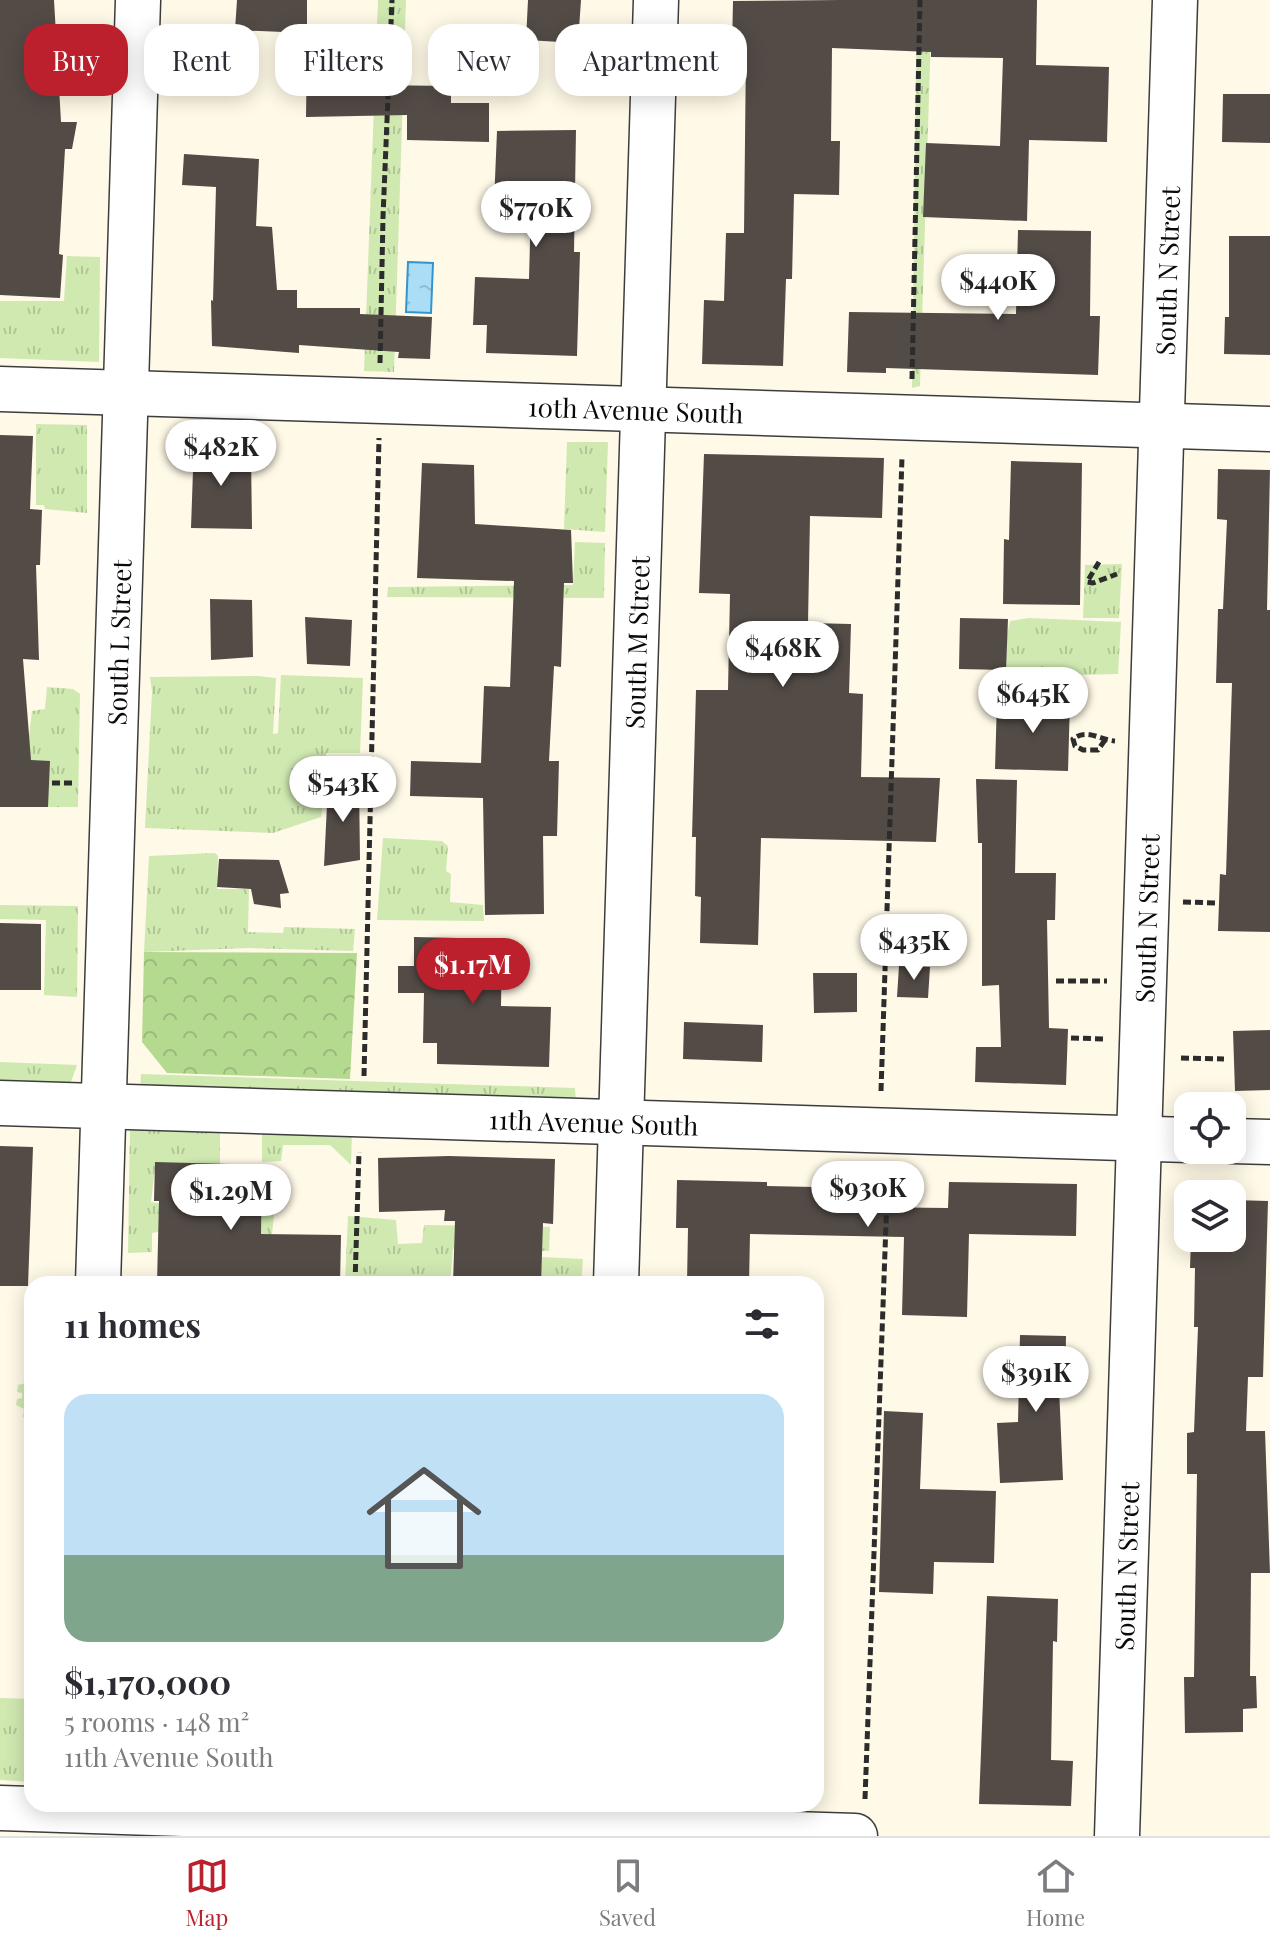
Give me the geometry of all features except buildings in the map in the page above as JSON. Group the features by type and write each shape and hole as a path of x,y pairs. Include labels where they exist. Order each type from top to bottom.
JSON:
{"street":[{"name":"South L Street","path":"98,1276 138,0"},
{"name":"South M Street","path":"616,1276 656,0"},
{"name":"South N Street","path":"1117,1836 1175,0"},
{"name":"10th Avenue South","path":"0,389 1270,429"},
{"name":"11th Avenue South","path":"0,1103 1174,1139"},
{"path":"1246,1141 1270,1142"},
{"path":"0,1808 24,1810"},
{"path":"41,1812 333,1827 860,1820"}],"path":[{"path":"380,371 392,0"},
{"path":"912,382 920,0"},
{"path":"363,1082 379,434"},
{"path":"881,1094 903,444"},
{"path":"1099,562 1087,582 1124,574"},
{"path":"1105,740 1098,750 1090,751 1075,746 1073,739 1086,734 1105,740 1124,741"},
{"path":"1174,902 1218,903"},
{"path":"1056,981 1116,981"},
{"path":"1071,1038 1113,1039"},
{"path":"1168,1057 1224,1059"},
{"path":"355,1276 360,1139"},
{"path":"860,1820 888,1169"}],"green space":[{"path":"378,0 406,0 405,24 377,24"},
{"path":"917,0 932,0 920,386 912,388"},
{"path":"0,27 24,28 24,50 5,49"},
{"path":"374,96 403,96 394,372 364,371"},
{"path":"67,256 100,257 99,362 0,358 0,301 64,301"},
{"path":"36,424 87,425 87,513 45,509 44,505 36,505"},
{"path":"567,442 608,442 605,532 564,529"},
{"path":"575,542 605,543 604,598 387,597 388,587 573,585"},
{"path":"1122,564 1119,618 1083,618 1085,565"},
{"path":"1029,618 1121,622 1118,674 998,677 1010,621"},
{"path":"281,675 363,678 360,753 326,753 326,756 360,758 362,779 326,780 321,817 273,833 145,828 152,692 150,677 276,678 273,734 278,733"},
{"path":"47,687 73,689 80,694 78,807 48,807 0,759 0,744 28,745 32,711 45,709"},
{"path":"383,838 442,841 448,846 446,871 451,874 450,902 483,905 484,921 377,920"},
{"path":"215,853 218,856 217,889 249,889 248,932 283,933 284,927 355,929 353,951 249,948 144,952 149,856"},
{"path":"0,905 78,906 77,997 44,995 46,920 0,919"},
{"path":"144,952 357,953 350,1079 167,1073 142,1042"},
{"path":"0,1062 77,1065 71,1082 63,1087 0,1086"},
{"path":"141,1074 575,1088 576,1104 140,1095"},
{"path":"262,1123 352,1129 351,1165 330,1145 283,1145 281,1161 262,1162"},
{"path":"220,1126 220,1167 155,1168 151,1202 248,1201 275,1204 272,1234 157,1232 152,1233 152,1252 128,1253 130,1128"},
{"path":"348,1216 396,1220 398,1244 422,1243 424,1225 550,1227 549,1251 453,1249 451,1276 345,1276"},
{"path":"541,1257 583,1259 582,1276 541,1276"},
{"path":"24,1384 24,1409 16,1405 17,1399 22,1398 22,1393 17,1392 18,1385"},
{"path":"0,1698 24,1699 24,1782 0,1780"}],"water":[{"path":"408,262 433,263 431,313 406,312"}]}
